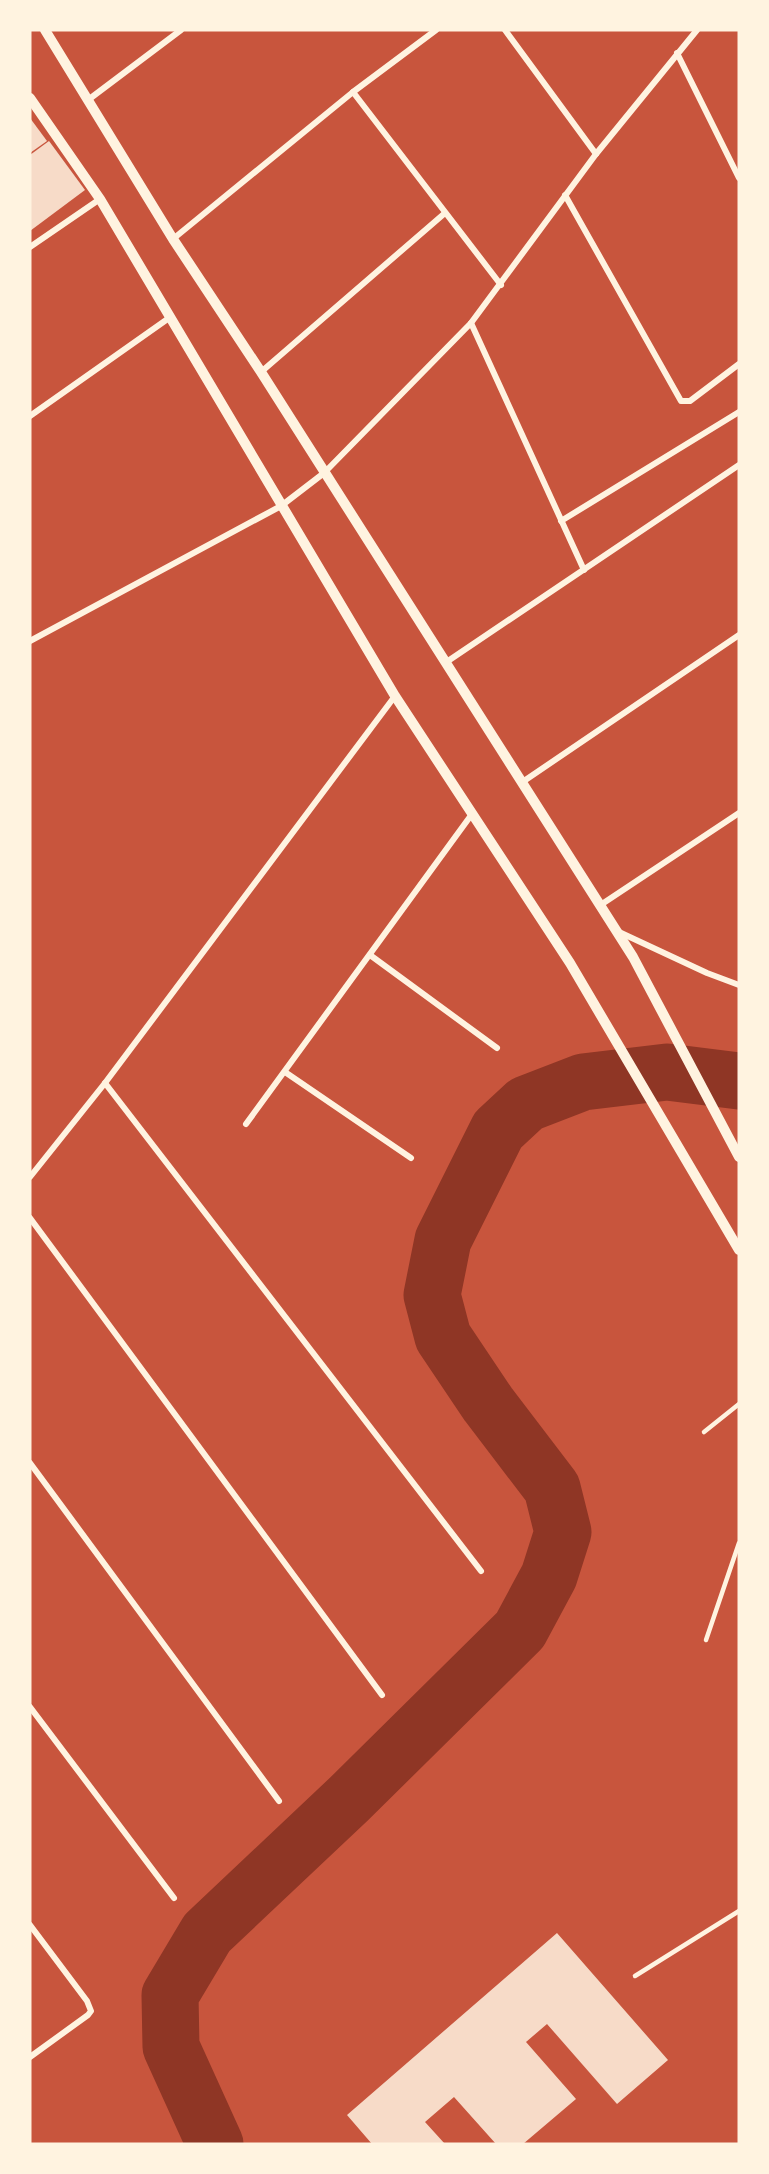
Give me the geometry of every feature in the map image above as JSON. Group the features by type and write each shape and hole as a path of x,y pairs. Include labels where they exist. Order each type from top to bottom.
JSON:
{"street":[{"path":"45,30 173,239 261,372 633,957 739,1157"},
{"path":"87,100 181,30"},
{"path":"173,239 353,92 436,30"},
{"path":"505,30 596,154"},
{"path":"30,640 281,506 324,473 471,323 596,154 697,30"},
{"path":"677,53 739,178"},
{"path":"353,92 501,285"},
{"path":"30,98 100,199 395,696 570,963 739,1250"},
{"path":"565,195 681,401 690,401 739,364"},
{"path":"30,247 100,199"},
{"path":"261,372 445,213"},
{"path":"30,416 169,318"},
{"path":"471,323 584,570"},
{"path":"561,521 739,412"},
{"path":"445,663 739,465"},
{"path":"521,783 739,635"},
{"path":"30,1177 105,1083 395,696"},
{"path":"599,906 739,813"},
{"path":"246,1124 472,814"},
{"path":"616,931 707,973 739,985"},
{"path":"370,955 497,1048"},
{"path":"285,1072 411,1158"},
{"path":"105,1083 481,1571"},
{"path":"30,1218 382,1695"},
{"path":"30,1463 279,1801"},
{"path":"30,1707 174,1899"},
{"path":"30,1925 87,2001 91,2011 30,2057"}],"lane":[{"path":"704,1432 739,1404"},
{"path":"706,1640 739,1543"},
{"path":"635,1976 739,1911"}],"building":[{"path":"30,118 47,141 30,153"},
{"path":"49,141 85,190 30,231 30,155"},
{"path":"557,1933 668,2060 617,2104 547,2024 526,2042 576,2099 523,2144 496,2144 454,2097 425,2122 445,2144 372,2144 347,2115"}],"waterway":[{"path":"215,2144 171,2047 170,1995 207,1933 349,1799 520,1630 549,1576 563,1532 552,1488 488,1404 443,1337 432,1295 443,1240 498,1130 526,1104 583,1082 667,1072 739,1081"}]}
